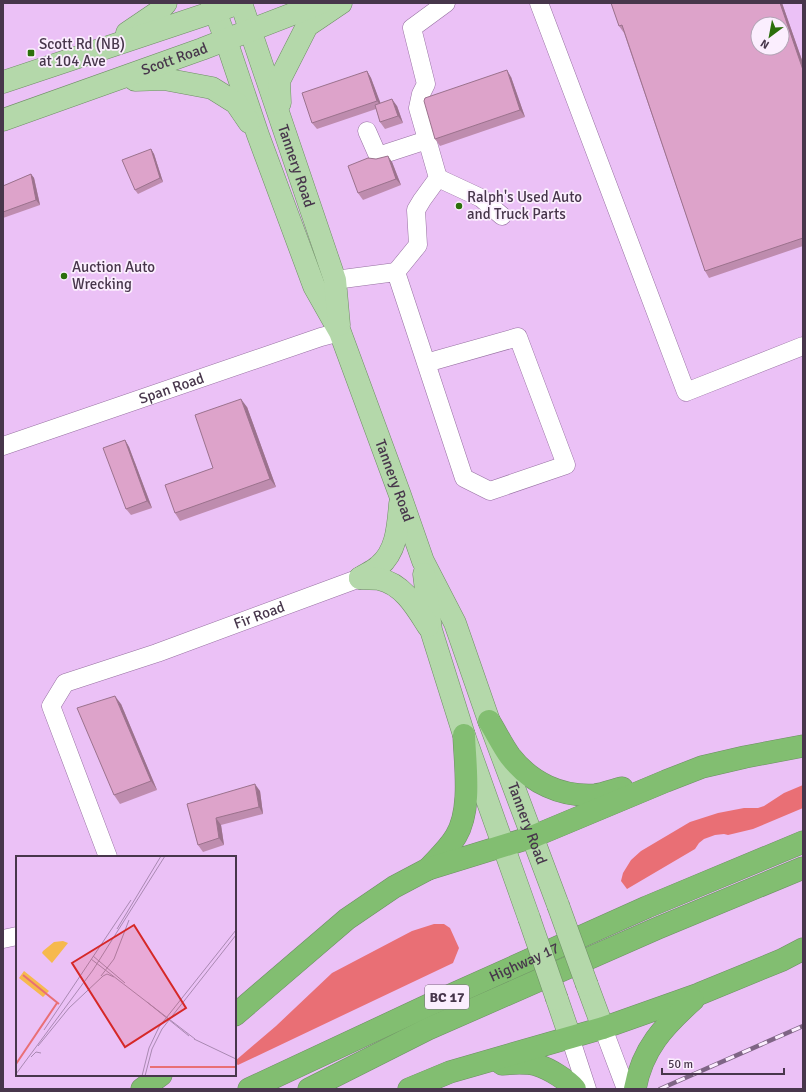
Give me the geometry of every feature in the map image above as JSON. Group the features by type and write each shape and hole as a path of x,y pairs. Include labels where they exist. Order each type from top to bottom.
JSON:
{"highway":[{"path":"489,721 509,755 520,767 543,785 556,791 581,796 597,795 618,789 666,781"},
{"path":"428,869 456,836 464,815 466,790 464,735"},
{"path":"236,1014 347,919 394,887 428,869 532,837 702,767 803,746"},
{"name":"Highway 17","path":"249,1089 431,1004 632,914 803,842"},
{"name":"Highway 17","path":"309,1089 428,1029 658,928 803,868"},
{"path":"409,1089 450,1072 572,1044 606,1034 782,960 803,949"},
{"path":"636,1089 645,1057 662,1031 672,1019 699,994"},
{"path":"450,1072 501,1064 523,1063 538,1065 558,1075 571,1084 575,1089"},
{"path":"142,1089 160,1076"}],"main road":[{"path":"105,48 158,12 166,3"},
{"name":"Scott Road","path":"3,82 105,48 214,7 240,3"},
{"name":"Tannery Road","path":"240,3 335,280 340,332"},
{"name":"Scott Road","path":"3,120 226,40 321,3"},
{"path":"282,123 279,80 289,59 307,26 341,3"},
{"name":"Tannery Road","path":"214,7 258,134 314,286 340,332 423,561 455,623 489,721 606,1034"},
{"path":"111,82 164,79 212,88 236,103 258,134"},
{"path":"360,578 379,567 387,558 397,534 400,495"},
{"name":"Tannery Road","path":"423,561 430,630 464,735 572,1044"},
{"path":"360,578 379,579 397,587 411,599 430,630"}],"street":[{"path":"446,3 412,28 426,84 421,94 418,108 438,178 481,198 502,216"},
{"path":"539,3 686,392 803,346"},
{"path":"367,131 378,156 427,140"},
{"path":"335,280 396,272 418,245 416,210 438,178"},
{"path":"396,272 464,478 490,491 566,465 518,337 426,362"},
{"name":"Span Road","path":"3,446 321,337 340,332"},
{"name":"Fir Road","path":"108,856 51,706 65,683 157,652 360,578"},
{"path":"3,940 16,936"},
{"name":"Tannery Road","path":"606,1034 626,1089"},
{"name":"Tannery Road","path":"572,1044 587,1089"}],"shaded area":[{"path":"803,785 803,808 753,829 728,835 715,835 704,839 695,849 627,889 621,881 623,873 631,860 641,851 690,822 718,813 744,808 758,808 764,806 784,793"},
{"path":"434,924 444,924 450,928 459,948 453,963 238,1065 236,1064 236,1060 276,1026 332,973 412,931"}],"building":[{"path":"611,3 780,3 784,16 750,16 750,56 790,56 790,32 803,70 803,238 705,271 622,25 619,26"},
{"path":"507,70 520,110 435,139 424,101 425,98"},
{"path":"367,71 377,101 312,123 302,93"},
{"path":"392,99 398,116 380,122 375,105"},
{"path":"151,149 160,178 135,190 122,160"},
{"path":"388,156 396,179 358,193 348,166 368,158 376,159"},
{"path":"31,174 36,200 3,212 3,186"},
{"path":"241,399 270,479 175,513 165,485 213,468 195,415"},
{"path":"125,440 147,501 126,509 103,448"},
{"path":"115,696 151,781 114,795 77,708"},
{"path":"255,784 259,807 216,818 219,838 198,845 187,804"}],"railway":[{"path":"660,1089 803,1026"}],"place":[{"name":"Scott Rd (NB) at 104 Ave","path":"31,53"},
{"name":"Ralph's Used Auto and Truck Parts","path":"459,206"},
{"name":"Auction Auto Wrecking","path":"64,276"}]}
